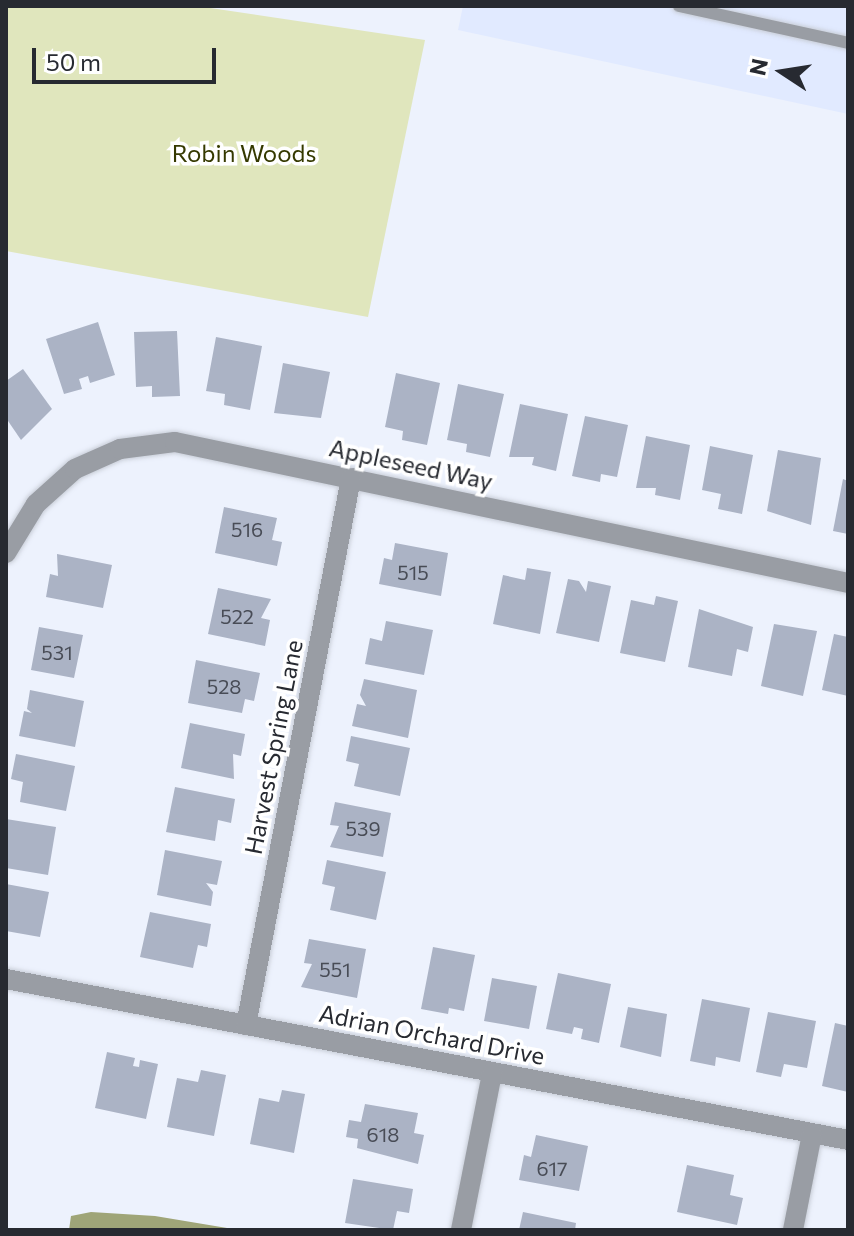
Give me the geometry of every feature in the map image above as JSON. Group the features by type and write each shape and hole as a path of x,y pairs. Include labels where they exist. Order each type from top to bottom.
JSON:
{"street":[{"name":"Appleseed Way","path":"6,553 22,522 53,485 120,449 175,442 848,583"},
{"name":"Harvest Spring Lane","path":"246,1025 351,478"},
{"name":"Adrian Orchard Drive","path":"6,979 848,1140"},
{"path":"461,1230 492,1073"},
{"path":"793,1230 812,1134"}],"lane":[{"path":"679,6 848,43"}],"shaded area":[{"path":"463,6 848,6 848,114 458,30"},
{"path":"91,1212 155,1216 239,1230 69,1230 71,1216"}],"green space":[{"name":"Robin Woods","path":"6,6 197,6 425,40 368,317 6,251"}],"building":[{"path":"98,322 115,375 90,383 88,376 79,379 82,389 64,394 46,339"},
{"path":"177,331 180,396 152,397 152,386 136,387 134,332"},
{"path":"216,337 262,346 250,410 224,405 225,394 206,391"},
{"path":"283,363 330,372 321,418 274,413"},
{"path":"23,369 52,409 21,440 6,418 6,381"},
{"path":"396,373 440,383 427,445 402,440 403,431 385,427"},
{"path":"458,384 504,394 490,457 466,452 467,444 447,440"},
{"path":"520,404 568,414 556,471 532,465 534,457 509,457"},
{"path":"585,416 628,425 617,477 601,474 600,482 572,476"},
{"path":"646,436 690,445 680,500 655,495 656,488 636,488"},
{"path":"710,446 753,455 742,514 718,509 721,494 702,490"},
{"path":"778,450 821,458 811,525 767,511"},
{"path":"843,479 848,481 848,534 833,531"},
{"path":"224,507 277,518 272,540 282,542 277,566 215,553"},
{"path":"395,543 448,553 441,596 379,584 384,558 392,560"},
{"path":"57,554 112,565 103,608 46,597 50,574 58,576"},
{"path":"527,568 551,572 540,634 493,624 503,575 525,580"},
{"path":"568,579 579,581 586,592 588,581 611,586 599,642 556,633"},
{"path":"218,588 271,599 261,618 270,620 265,646 208,634"},
{"path":"656,596 678,601 665,662 620,653 631,600 654,605"},
{"path":"699,609 753,627 748,652 737,649 732,676 688,667"},
{"path":"386,621 433,630 424,675 365,664 370,638 382,641"},
{"path":"774,624 817,631 803,696 761,686"},
{"path":"39,627 83,635 74,678 31,670"},
{"path":"834,634 848,637 848,696 822,690"},
{"path":"196,660 260,673 254,701 245,699 242,713 188,703"},
{"path":"364,679 417,690 408,738 352,726 357,704 366,706 360,695"},
{"path":"30,690 84,701 75,747 19,736 24,711 32,713 27,709"},
{"path":"190,723 245,734 241,756 233,754 234,779 181,768"},
{"path":"351,736 410,748 400,796 354,786 359,764 346,761"},
{"path":"16,754 75,766 66,811 20,802 23,782 11,779"},
{"path":"175,787 235,799 231,823 218,820 215,841 166,832"},
{"path":"335,802 391,813 383,857 330,847 339,826 330,825"},
{"path":"6,819 56,827 48,875 6,868"},
{"path":"165,850 222,861 217,885 206,883 213,892 211,906 157,895"},
{"path":"327,860 386,872 376,920 330,910 335,887 322,884"},
{"path":"6,884 49,892 40,937 6,931"},
{"path":"150,912 211,924 207,947 198,945 193,968 140,957"},
{"path":"309,939 366,949 357,998 301,987 312,964 304,963"},
{"path":"433,947 475,955 464,1011 449,1008 448,1014 421,1009"},
{"path":"558,973 611,984 599,1043 581,1039 583,1029 574,1027 572,1034 546,1029"},
{"path":"492,978 537,986 529,1029 484,1021"},
{"path":"702,999 750,1008 740,1062 716,1057 715,1066 690,1061"},
{"path":"628,1007 667,1014 661,1057 620,1047"},
{"path":"768,1012 816,1021 807,1068 784,1064 781,1077 756,1072"},
{"path":"835,1023 848,1026 848,1092 822,1086"},
{"path":"107,1052 135,1058 133,1066 139,1067 140,1060 158,1064 146,1119 95,1108"},
{"path":"201,1070 226,1075 214,1136 167,1127 177,1078 198,1082"},
{"path":"282,1090 305,1094 294,1153 250,1144 259,1098 279,1102"},
{"path":"365,1104 418,1113 414,1133 424,1135 418,1164 357,1148 358,1139 346,1137 349,1120 361,1122"},
{"path":"536,1135 588,1146 579,1191 519,1180 524,1155 531,1157"},
{"path":"687,1165 734,1175 730,1195 743,1198 737,1225 677,1212"},
{"path":"353,1179 413,1189 409,1213 397,1211 393,1230 345,1223"},
{"path":"523,1212 576,1223 575,1230 519,1230"}]}
